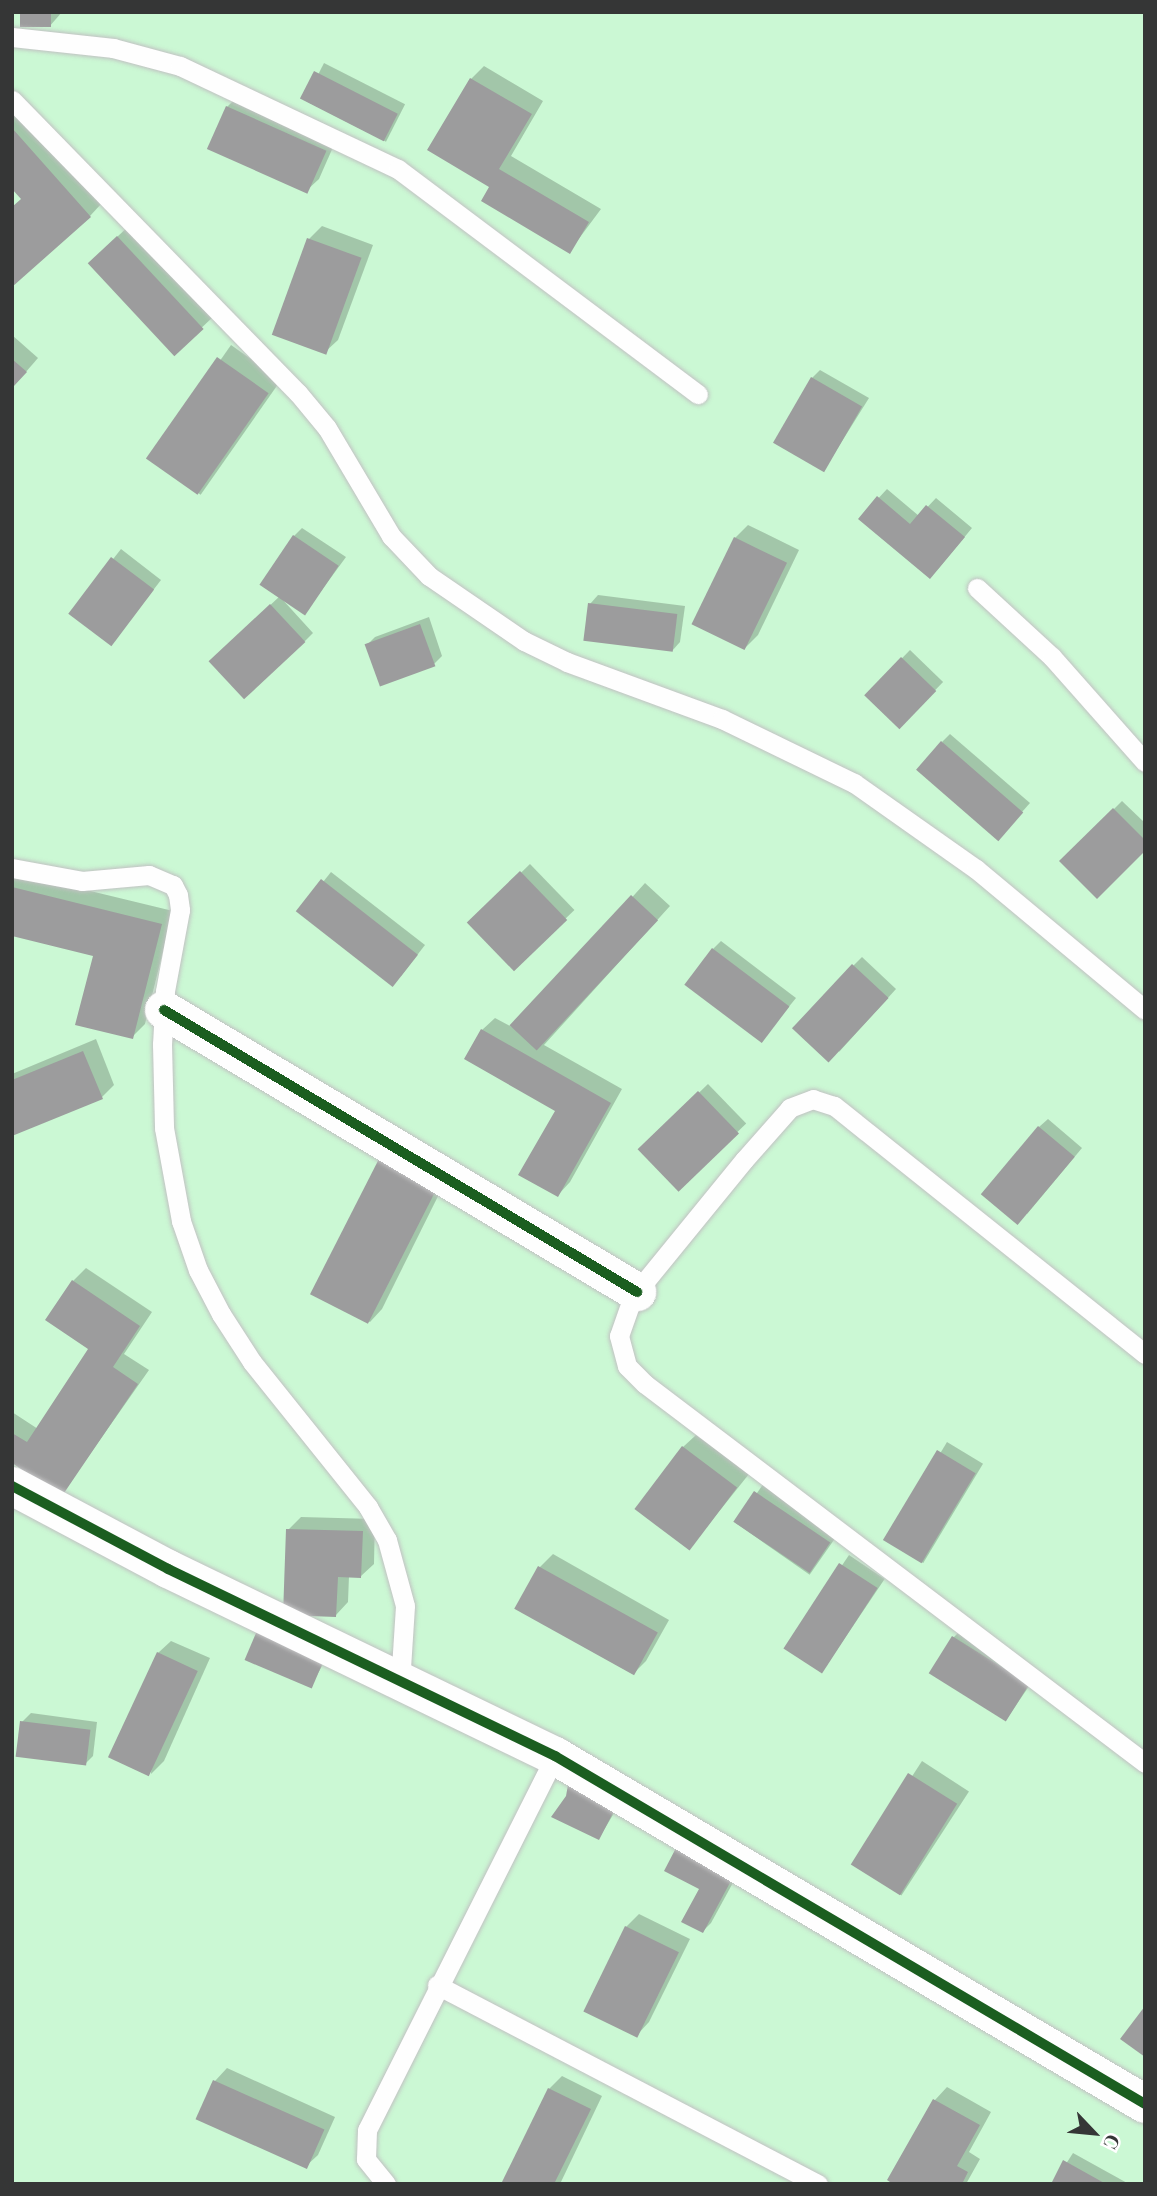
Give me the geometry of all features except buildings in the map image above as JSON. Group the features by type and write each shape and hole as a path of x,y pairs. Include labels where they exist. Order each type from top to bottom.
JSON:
{"street":[{"path":"164,1010 637,1292"},
{"path":"12,1486 400,1684 555,1756 1145,2104"}],"lane":[{"path":"12,37 113,48 180,66 398,169 698,394"},
{"path":"12,100 298,393 327,428 391,536 429,576 534,646 722,719 854,783 976,869 1145,1010"},
{"path":"978,588 1052,657 1145,762"},
{"path":"12,868 82,881 149,874 173,886 180,910 164,1010 164,1128 185,1234 198,1270 252,1362 353,1488 387,1540 405,1606 400,1684"},
{"path":"1145,1354 834,1106 813,1099 790,1108 637,1292 619,1336 627,1366 645,1384 1145,1763"},
{"path":"386,2184 366,2159 367,2130 437,1985 555,1756"},
{"path":"437,1985 818,2184"}],"green space":[{"path":"12,12 1145,12 1145,2184 12,2184"}],"cycle path":[{"path":"164,1010 637,1292"},
{"path":"12,1486 168,1569 555,1756 1145,2104"}]}
